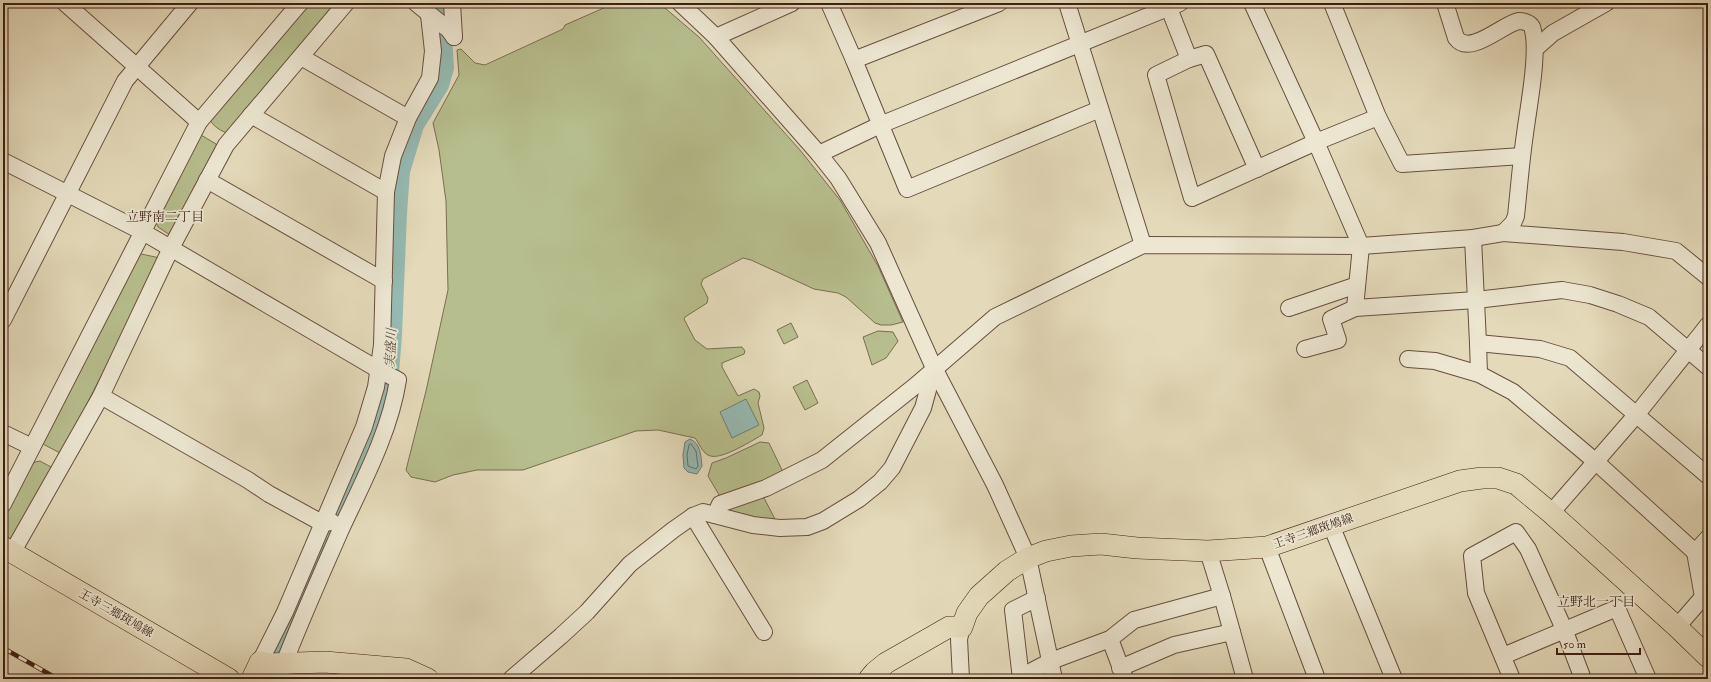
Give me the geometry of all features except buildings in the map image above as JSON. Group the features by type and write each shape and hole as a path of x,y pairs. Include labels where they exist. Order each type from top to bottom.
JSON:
{"main road":[{"name":"王寺三郷斑鳩線","path":"962,627 967,613 979,596 1007,571 1028,558 1046,551 1071,546 1101,544 1137,548 1208,551 1267,546 1460,481 1482,478 1498,478 1516,484 1677,627 1708,657"},
{"name":"王寺三郷斑鳩線","path":"8,550 229,679"},
{"path":"870,679 875,672 886,663 949,627 962,627"},
{"path":"271,668 325,662 406,669 428,679"}],"street":[{"path":"65,3 199,122"},
{"path":"3,504 199,122 300,3"},
{"path":"8,550 101,396 171,248 226,145 346,3"},
{"path":"416,3 431,17 449,30 454,37 452,3"},
{"path":"680,3 716,37 819,154 838,178 878,244 934,368 995,485 1028,558 1054,679"},
{"path":"716,37 792,3"},
{"path":"829,3 907,189 1100,109"},
{"path":"854,60 999,3"},
{"path":"1068,3 1079,44 1143,246"},
{"path":"1252,3 1316,142 1361,246 1355,308"},
{"path":"1332,3 1378,116 1402,164 1522,156"},
{"path":"1445,3 1456,38 1459,42 1465,44 1482,40 1514,22 1521,21 1532,26 1536,48 1516,216 1513,223 1503,233"},
{"path":"1536,48 1553,33 1606,3"},
{"path":"3,320 125,81 185,4"},
{"path":"819,154 880,125 1172,5 1189,59"},
{"path":"271,668 331,523 364,427 381,371 386,192 393,156 408,118 430,78 432,51 431,17"},
{"path":"1256,169 1206,54 1189,59 1156,75 1192,198 1316,142 1378,116"},
{"path":"301,57 408,118"},
{"path":"251,115 386,192"},
{"path":"3,161 143,232 398,380 396,394 378,446 353,507 331,523 285,612 271,668"},
{"path":"207,180 384,281"},
{"path":"715,515 720,504 766,488 822,460 860,431 995,317 1143,246 1361,246 1473,238 1503,233 1624,242 1676,251 1708,277"},
{"path":"1473,238 1479,374"},
{"path":"1289,308 1357,285"},
{"path":"1305,349 1338,340 1331,320 1355,308 1476,300 1562,290 1590,295 1618,304 1648,317 1708,367"},
{"path":"1550,513 1637,414 1708,325"},
{"path":"1478,343 1540,349 1570,358 1708,476"},
{"path":"1408,359 1435,361 1479,374 1512,392 1596,461 1695,552 1703,597 1677,627"},
{"path":"511,679 587,612 630,564 693,516 703,512 753,525 780,528 807,527 823,521 859,499 880,482 892,468 923,408 934,368"},
{"path":"101,396 248,480 269,494 331,523"},
{"path":"3,433 32,447"},
{"path":"693,516 764,632"},
{"path":"1331,525 1394,679"},
{"path":"1512,679 1476,593 1472,556 1516,532 1528,549 1564,630 1583,679"},
{"path":"1695,552 1708,538"},
{"path":"1267,546 1317,679"},
{"path":"1208,551 1245,679"},
{"path":"1021,679 1030,672 1051,661 1110,639 1134,620 1222,596"},
{"path":"1021,679 1013,610 1037,598"},
{"path":"1503,656 1617,608 1648,679"},
{"path":"961,679 959,639 962,627"},
{"path":"1110,639 1123,673 1174,645 1232,632"}],"green space":[{"path":"311,3 341,3 228,133 218,128 210,120"},
{"path":"615,3 659,3 699,37 800,150 840,200 878,266 903,322 891,325 881,325 875,323 846,297 838,293 814,289 751,260 743,258 703,279 701,284 708,298 707,303 684,319 695,340 707,349 742,347 745,351 744,354 722,363 722,367 738,396 754,389 759,392 760,396 758,403 764,428 762,435 735,450 720,456 713,456 704,452 695,438 658,430 636,431 523,470 477,470 453,475 435,482 411,477 406,470 426,391 448,290 446,201 439,150 433,123 459,75 457,50 461,49 475,63 485,65 563,29 565,25"},
{"path":"201,135 216,144 217,147 170,235 158,227 156,222"},
{"path":"141,254 160,258 63,452 60,453 43,444 43,439 139,255"},
{"path":"791,323 798,337 784,344 777,330"},
{"path":"878,331 893,332 898,341 886,358 872,365 863,337"},
{"path":"807,380 818,403 805,410 793,387"},
{"path":"760,442 769,443 783,472 722,500 708,476 712,463"},
{"path":"40,461 51,467 52,470 13,546 3,540 3,517 31,465"},
{"path":"762,494 776,521 745,516 731,511 727,505"}],"water":[{"path":"746,399 759,425 732,438 720,412"},
{"path":"690,439 694,441 701,455 702,466 697,474 688,472 684,468 683,455 685,442"}],"waterway":[{"name":"実盛川","path":"267,679 358,465 388,385 400,171 414,125 439,85 444,68 440,3"}],"railway":[{"path":"3,648 58,679"}],"district":[{"name":"立野南二丁目","path":"165,216"},
{"name":"立野北一丁目","path":"1596,601"}]}
